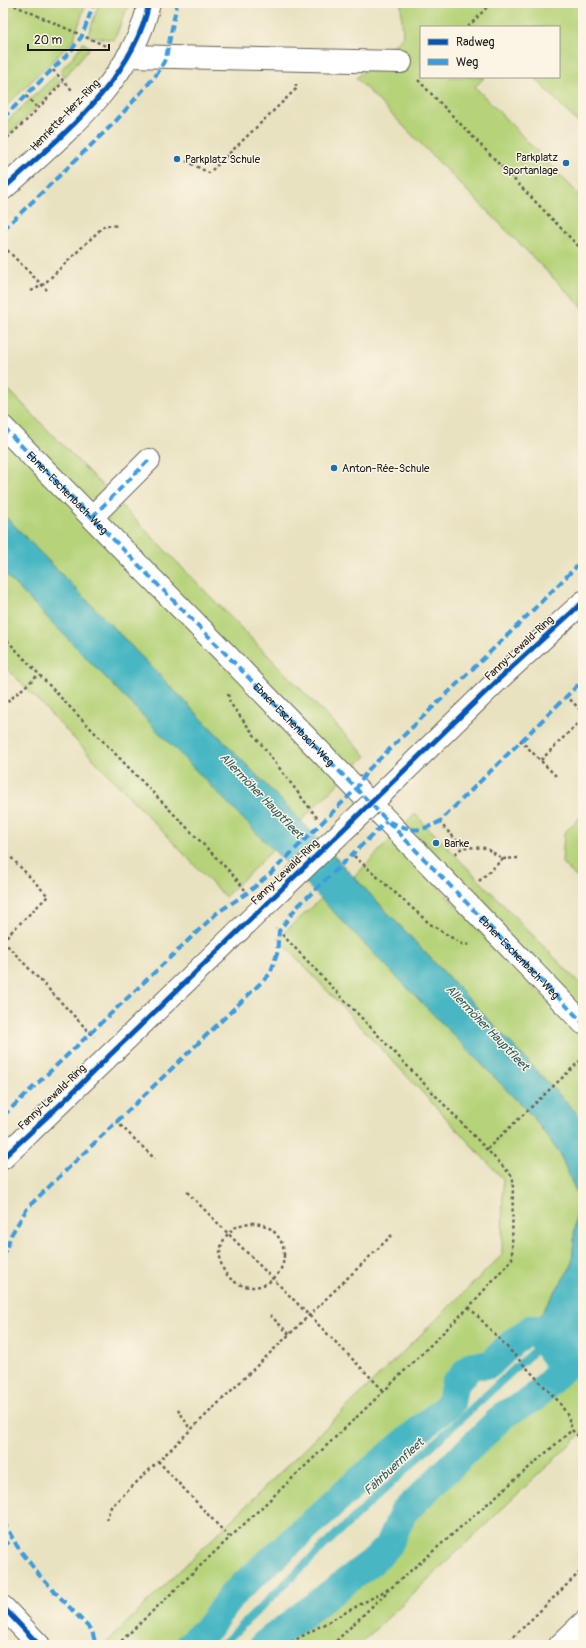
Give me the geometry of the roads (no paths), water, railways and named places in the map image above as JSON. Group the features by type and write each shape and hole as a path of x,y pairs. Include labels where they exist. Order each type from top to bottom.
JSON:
{"street":[{"name":"Henriette-Herz-Ring","path":"3,190 63,134 98,97 128,56 145,21 149,3"},
{"path":"128,56 401,62"},
{"name":"Ebner-Eschenbach-Weg","path":"3,427 583,1023"},
{"path":"92,517 149,460"},
{"name":"Fanny-Lewald-Ring","path":"3,1158 65,1100 500,678 583,602"},
{"path":"3,1607 39,1645"},
{"path":"560,1645 583,1623"}],"water":[{"name":"Allermöher Hauptfleet","path":"3,514 301,821 583,1120 583,1370 563,1369 542,1344 532,1328 572,1265 577,1194 560,1154 533,1117 3,572"}],"waterway":[{"path":"189,1645 208,1628 232,1595 350,1488 451,1403 454,1385 472,1365 489,1365 513,1342 532,1328 563,1369 533,1399 505,1414 403,1513 389,1545 373,1561 263,1645"},
{"name":"Fährbuernfleet","path":"222,1645 329,1541 549,1337"}],"place":[{"name":"Parkplatz Schule","path":"177,159"},
{"name":"Parkplatz Sportanlage","path":"566,163"},
{"name":"Anton-Rée-Schule","path":"334,468"},
{"name":"Barke","path":"436,843"}]}
